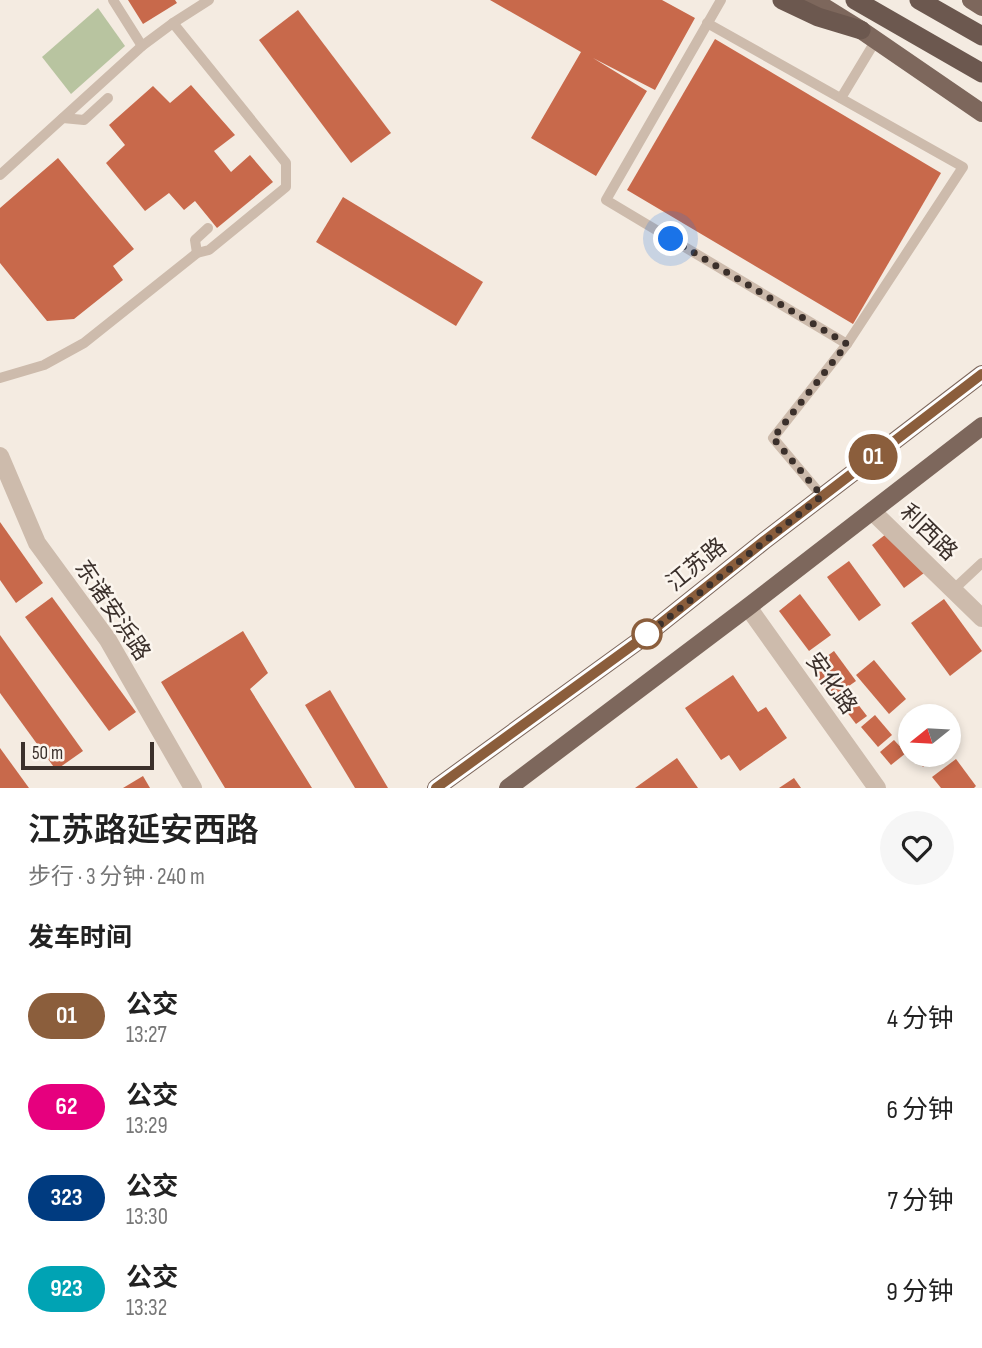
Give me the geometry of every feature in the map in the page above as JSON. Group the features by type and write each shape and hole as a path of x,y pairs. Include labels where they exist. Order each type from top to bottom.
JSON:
{"highway":[{"path":"855,0 982,73"},
{"path":"919,0 982,36"},
{"path":"797,2 818,17 868,35"}],"main road":[{"path":"971,0 982,7"},
{"path":"868,35 982,113"},
{"name":"江苏路","path":"436,788 644,637 982,374"},
{"path":"508,788 982,426"}],"street":[{"name":"东诸安浜路","path":"0,456 37,543 108,640 193,788"},
{"name":"利西路","path":"872,511 982,618"},
{"name":"安化路","path":"748,607 877,788"}],"lane":[{"path":"113,0 142,46"},
{"path":"0,175 142,46 209,0"},
{"path":"721,0 606,200 847,344"},
{"path":"0,378 44,365 84,343 197,253 209,250 286,187 286,163 173,23"},
{"path":"707,23 963,167 847,344 773,438 822,496"},
{"path":"841,98 868,35"},
{"path":"63,118 84,120 108,98"},
{"path":"197,253 195,240 208,228"},
{"path":"953,590 982,563"}],"green space":[{"path":"98,8 125,46 71,94 42,57"}],"building":[{"path":"128,0 175,0 177,3 143,24"},
{"path":"490,0 662,0 695,18 655,90 593,58 647,91 596,176 531,138 581,52"},
{"path":"298,10 391,133 351,163 259,40"},
{"path":"715,39 941,173 853,324 627,190"},
{"path":"191,85 235,135 214,151 231,172 250,155 273,182 217,228 195,201 184,210 169,193 145,211 106,163 125,145 109,125 153,86 170,103"},
{"path":"58,158 134,249 113,266 123,280 74,319 47,321 0,263 0,208"},
{"path":"343,197 483,282 456,326 316,242"},
{"path":"0,522 43,583 16,603 0,580"},
{"path":"895,527 928,570 904,588 872,545"},
{"path":"849,561 881,605 859,621 827,577"},
{"path":"800,594 831,635 809,651 779,611"},
{"path":"52,597 136,712 109,731 25,617"},
{"path":"944,599 982,651 950,676 911,623"},
{"path":"243,631 268,673 250,689 312,788 225,788 161,682"},
{"path":"0,635 83,751 56,770 0,693"},
{"path":"834,651 856,681 832,698 811,668"},
{"path":"874,660 906,699 889,714 856,675"},
{"path":"733,675 758,712 766,707 787,738 740,771 729,755 721,760 685,708"},
{"path":"330,690 388,788 355,788 305,705"},
{"path":"850,694 867,716 856,724 840,703"},
{"path":"875,715 892,735 878,747 861,727"},
{"path":"894,740 898,744 898,759 891,765 880,752"},
{"path":"0,748 29,788 0,788"},
{"path":"677,758 698,788 635,788"},
{"path":"961,766 976,786 941,788 932,777 945,767"},
{"path":"143,776 150,788 123,788"},
{"path":"794,778 801,788 779,788"}],"bus line":[{"name":"01","path":"436,788 644,637 982,374"}],"route":[{"path":"647,634 644,637 822,496 773,438 847,344 671,239"}]}
